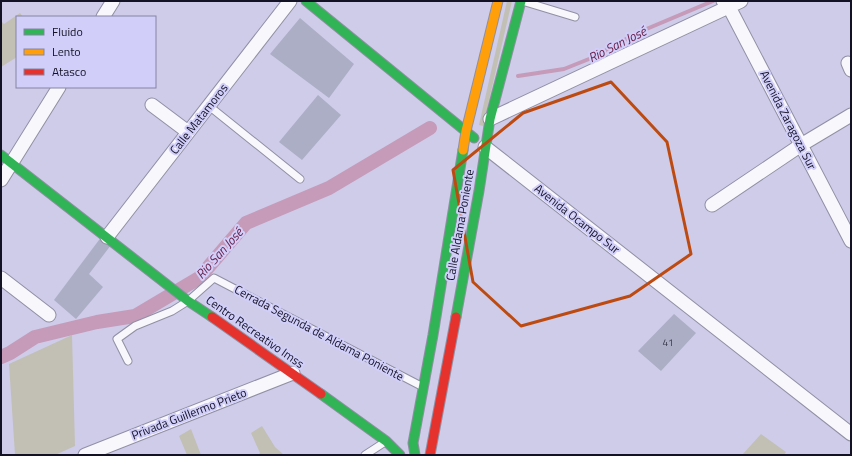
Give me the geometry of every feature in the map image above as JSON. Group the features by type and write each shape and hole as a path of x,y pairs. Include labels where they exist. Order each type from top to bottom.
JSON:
{"main road":[{"name":"Avenida Ocampo Sur","path":"306,1 485,147"},
{"name":"Calle Aldama Poniente","path":"415,455 414,443 466,130 498,1"},
{"name":"Calle Aldama Poniente","path":"430,455 479,191 490,119 521,1"},
{"name":"Centro Recreativo Imss","path":"6,159 185,299 293,373 386,441 400,455"}],"street":[{"path":"104,16 113,1"},
{"name":"Calle Matamoros","path":"107,237 290,1"},
{"path":"490,119 731,3"},
{"name":"Avenida Zaragoza Sur","path":"731,3 801,145 851,241"},
{"path":"1,180 6,159 58,88"},
{"path":"152,105 188,132"},
{"path":"712,205 801,145 851,115"},
{"name":"Avenida Ocampo Sur","path":"485,147 851,434"},
{"path":"1,278 49,315"},
{"name":"Privada Guillermo Prieto","path":"85,455 293,373"}],"lane":[{"path":"521,1 575,17"},
{"path":"209,106 300,179"},
{"name":"Cerrada Segunda de Aldama Poniente","path":"185,299 214,278 423,387"},
{"path":"128,361 117,339 135,326 172,311 185,299"},
{"path":"365,455 386,441"}],"highlighted area":[{"path":"611,82 667,142 691,254 630,296 521,326 473,282 453,170 523,113"}],"shaded area":[{"path":"507,1 512,1 483,126 479,125"},
{"path":"20,13 22,16 16,16 16,58 1,67 1,21 4,24"},
{"path":"72,335 75,446 55,455 15,455 9,364"},
{"path":"262,426 275,447 284,455 258,455 260,453 251,433"},
{"path":"191,429 201,455 187,455 179,436"},
{"path":"761,434 786,452 784,455 742,455"}],"building":[{"path":"300,18 354,64 329,98 270,54"},
{"path":"318,95 341,115 302,160 279,142"},
{"path":"102,236 111,245 89,274 103,287 76,319 54,300"},
{"path":"674,314 696,333 661,371 638,351"}],"waterway":[{"name":"Rio San José","path":"518,76 564,69 594,57 637,33 713,1"},
{"name":"Rio San José","path":"1,357 35,337 97,322 135,316 199,278 246,223 329,188 430,128"}],"traffic: fast":[{"path":"306,1 474,138"},
{"path":"456,317 479,191 490,119 521,1"},
{"path":"415,455 413,443 433,335 463,150"},
{"path":"1,155 188,301 212,317"},
{"path":"321,394 386,441 400,455"}],"traffic: slow":[{"path":"463,150 466,131 498,1"}],"traffic: jam":[{"path":"212,317 321,394"},
{"path":"430,455 456,317"}]}
